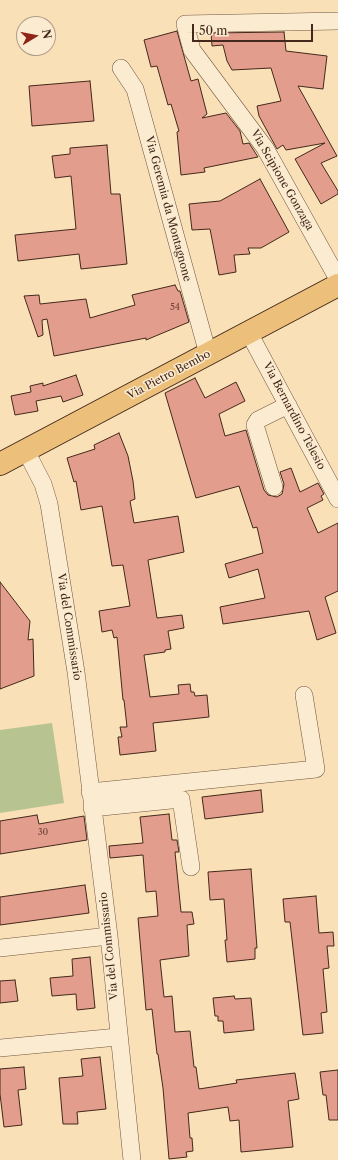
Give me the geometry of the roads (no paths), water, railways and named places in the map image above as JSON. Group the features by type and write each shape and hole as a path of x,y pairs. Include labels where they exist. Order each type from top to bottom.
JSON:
{"main road":[{"name":"Via Pietro Bembo","path":"0,464 250,333 338,285"}],"street":[{"name":"Via Scipione Gonzaga","path":"338,21 185,24 192,50 265,148 338,278"},
{"name":"Via Geremia da Montagnone","path":"121,68 135,89 208,354"},
{"name":"Via Bernardino Telesio","path":"250,333 338,499"},
{"path":"274,487 255,425 258,420 288,405"},
{"name":"Via del Commissario","path":"26,450 43,484 49,504 76,672 109,936 118,1037 132,1160"},
{"path":"91,800 316,769 304,696"},
{"path":"91,800 181,799 191,867"},
{"path":"0,948 109,936"},
{"path":"0,1048 118,1037"}]}
